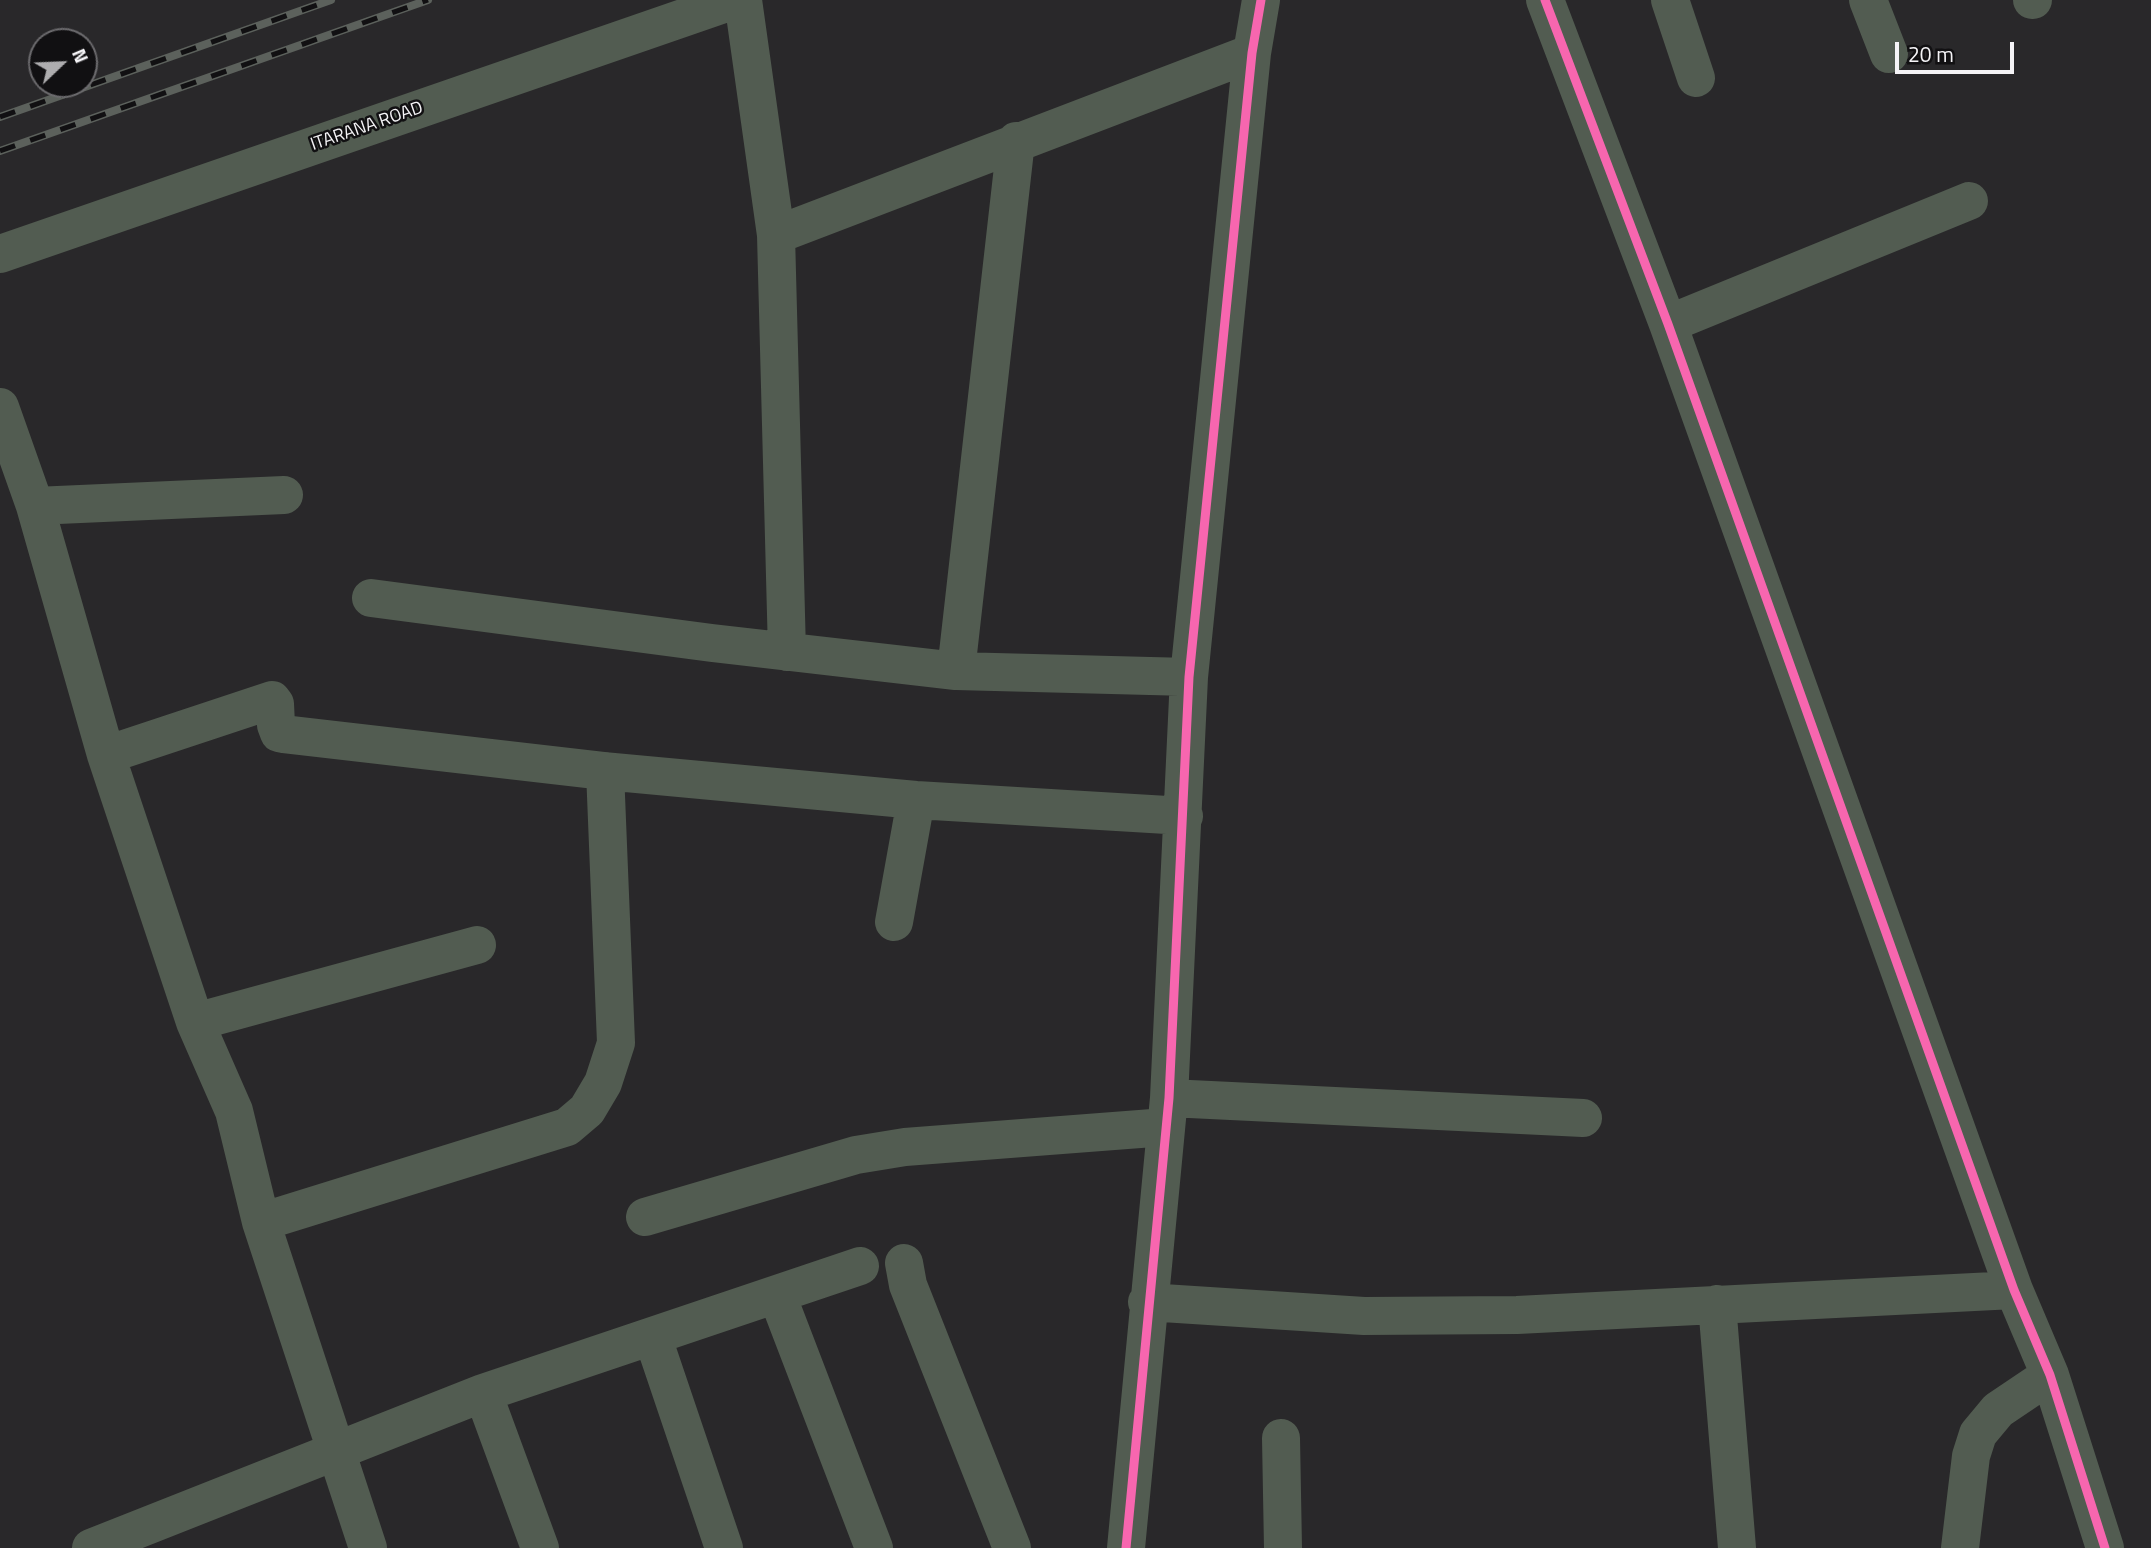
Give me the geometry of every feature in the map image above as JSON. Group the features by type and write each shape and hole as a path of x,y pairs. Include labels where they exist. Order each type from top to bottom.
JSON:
{"street":[{"name":"ITARANA ROAD","path":"0,254 735,0"},
{"path":"743,0 776,235 787,652"},
{"path":"1126,1548 1147,1302 1167,1112 1189,677 1252,53 1261,0"},
{"path":"1545,0 1668,324 2014,1290 2050,1375 2105,1548"},
{"path":"1670,0 1696,78"},
{"path":"1868,0 1889,54"},
{"path":"776,235 1252,53"},
{"path":"956,671 1016,141"},
{"path":"1668,324 1969,201"},
{"path":"0,407 35,506 106,755 195,1022 234,1111 261,1222 368,1548"},
{"path":"35,506 284,495"},
{"path":"371,598 956,671 1189,677"},
{"path":"106,755 272,700 275,704 276,725 279,733 284,734 605,771 916,800 1184,816"},
{"path":"261,1222 567,1127 587,1110 603,1083 616,1043 605,771"},
{"path":"894,922 916,800"},
{"path":"195,1022 477,945"},
{"path":"645,1217 856,1155 1167,1112 1583,1118"},
{"path":"904,1263 908,1285 1012,1548"},
{"path":"91,1548 152,1536 335,1453 483,1393 653,1338 860,1266"},
{"path":"1147,1302 1364,1316 1517,1315 2014,1290"},
{"path":"777,1295 874,1548"},
{"path":"1717,1304 1737,1548"},
{"path":"653,1338 724,1548"},
{"path":"1960,1548 1971,1456 1978,1434 1998,1410 2050,1375"},
{"path":"483,1393 540,1548"},
{"path":"1281,1438 1283,1548"}],"railway":[{"path":"0,117 331,0"},
{"path":"0,151 428,0"}],"cycle path":[{"path":"1126,1548 1169,1098 1189,677 1252,53 1261,0"},
{"path":"1545,0 1668,324 2014,1290 2050,1375 2105,1548"}]}
